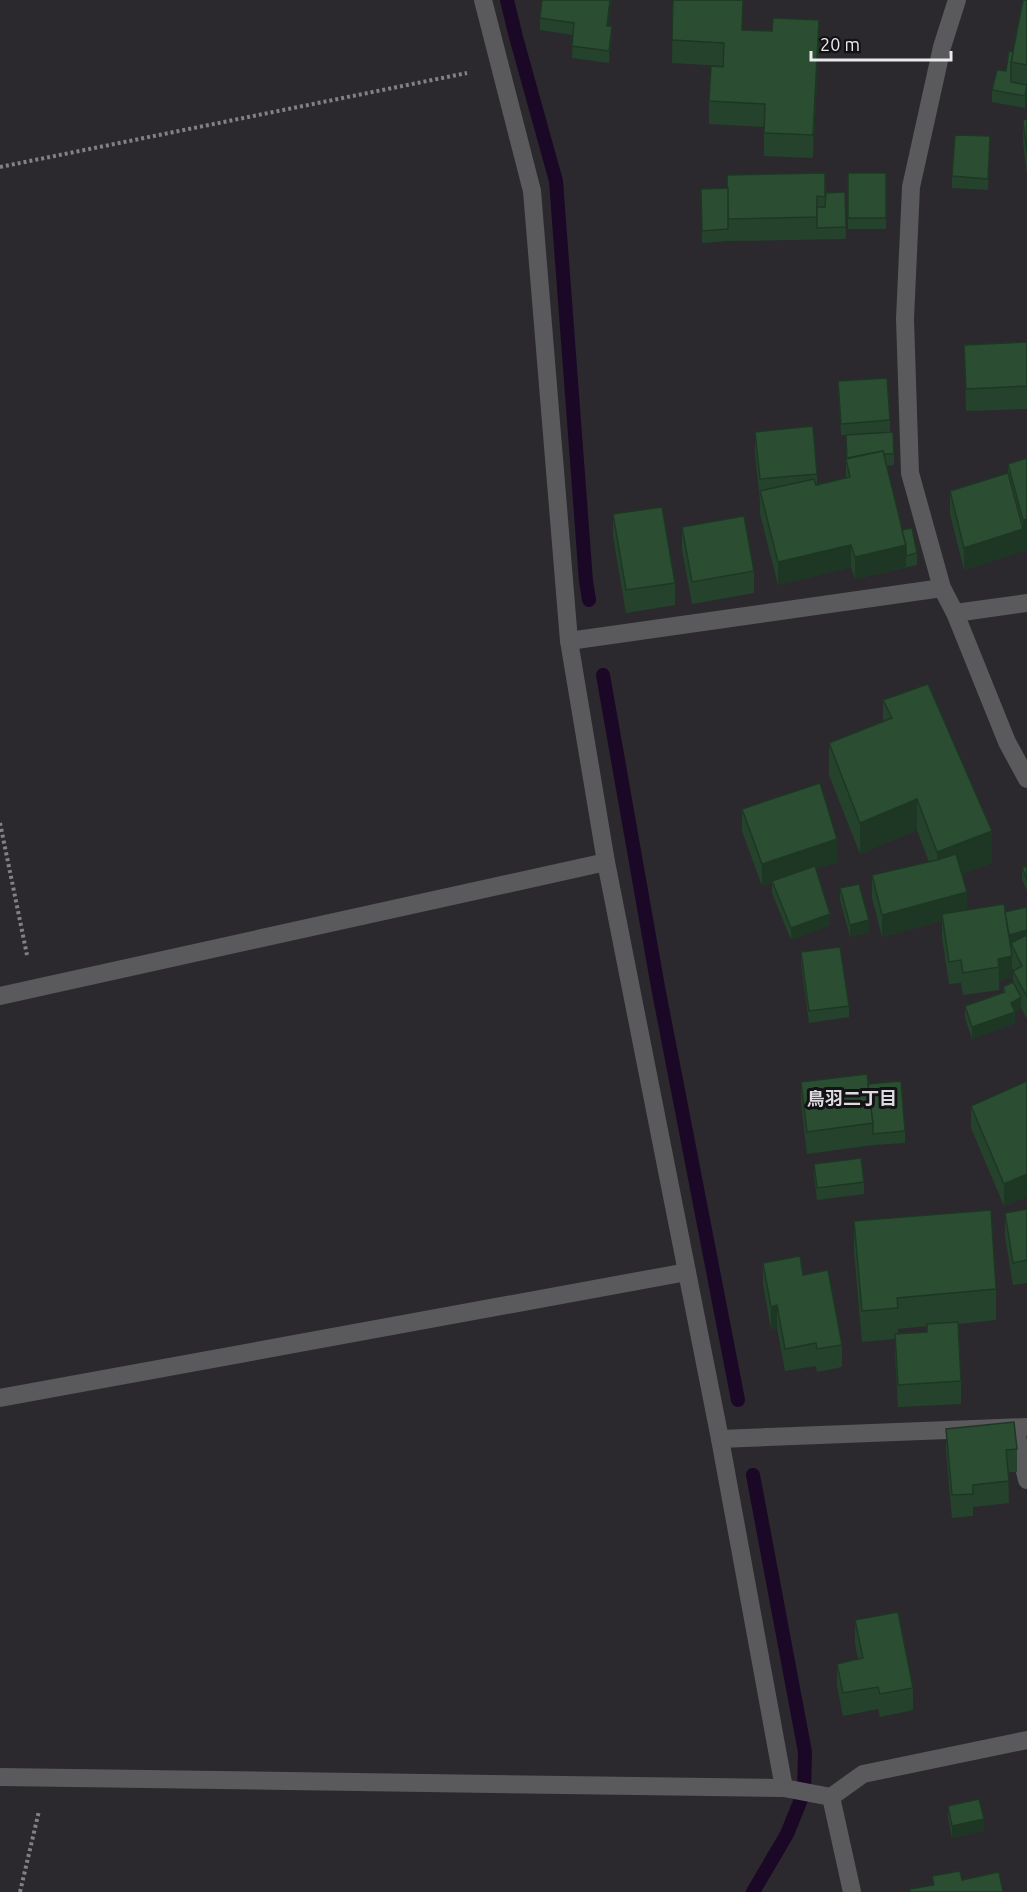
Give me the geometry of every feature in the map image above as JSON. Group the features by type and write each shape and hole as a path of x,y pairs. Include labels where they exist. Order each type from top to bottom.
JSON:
{"street":[{"path":"483,0 532,191 568,641 606,862 720,1439 784,1788"},
{"path":"957,0 942,47 911,188 905,319 910,472 942,588 956,613 1007,742 1027,779"},
{"path":"568,641 942,588"},
{"path":"956,613 1027,603"},
{"path":"0,996 606,862"},
{"path":"0,1398 687,1272"},
{"path":"720,1439 1021,1427 1027,1480"},
{"path":"0,1778 784,1788 831,1797 863,1774 1027,1740"},
{"path":"831,1797 852,1892"}],"path":[{"path":"0,167 500,66"},
{"path":"0,823 34,988"},
{"path":"20,1892 46,1778"}],"building":[{"path":"542,0 610,0 607,26 612,26 609,51 572,46 574,23 540,18"},
{"path":"673,0 743,0 742,30 772,31 773,18 819,20 813,135 764,133 765,104 709,101 711,66 723,67 724,43 672,40"},
{"path":"1023,0 1027,0 1027,65 1011,62"},
{"path":"1009,51 1013,52 1011,82 1027,85 1025,96 992,90 997,70 1006,71"},
{"path":"1027,119 1027,153 1023,120"},
{"path":"955,135 990,136 988,179 952,176"},
{"path":"825,173 825,197 817,196 817,217 728,219 727,175"},
{"path":"848,173 886,173 886,218 848,218"},
{"path":"728,188 728,229 702,231 701,189"},
{"path":"845,192 846,227 817,228 817,207 825,207 826,193"},
{"path":"1027,342 1027,386 966,389 964,345"},
{"path":"887,378 890,420 841,424 838,381"},
{"path":"813,426 817,474 760,479 755,432"},
{"path":"893,432 894,454 884,454 883,451 847,458 846,435"},
{"path":"883,451 906,545 855,557 851,545 778,562 760,491 814,479 816,485 850,477 846,459"},
{"path":"1027,458 1027,519 1023,520 1008,464"},
{"path":"1008,473 1023,529 964,548 950,491"},
{"path":"662,507 675,583 626,590 613,514"},
{"path":"744,516 754,571 692,582 682,527"},
{"path":"912,528 917,553 906,556 902,530"},
{"path":"928,684 992,831 937,852 917,799 860,823 829,743 892,718 883,700"},
{"path":"820,783 837,839 762,864 742,809"},
{"path":"956,854 967,892 882,915 872,875"},
{"path":"815,866 830,914 791,928 772,881"},
{"path":"1027,866 1027,879 1022,868"},
{"path":"859,884 869,920 850,925 840,888"},
{"path":"1004,904 1012,956 998,959 999,967 963,973 961,960 949,962 942,914"},
{"path":"1027,907 1027,930 1009,935 1005,912"},
{"path":"1027,935 1027,997 1013,971 1022,966 1011,943"},
{"path":"840,947 849,1006 809,1011 801,952"},
{"path":"1013,982 1021,997 1011,1003 1015,1012 972,1027 965,1006 1005,992 1003,987"},
{"path":"867,1074 873,1123 807,1132 801,1082"},
{"path":"901,1081 905,1131 873,1134 868,1084"},
{"path":"1027,1081 1027,1174 1004,1184 971,1106"},
{"path":"861,1158 864,1182 817,1188 814,1164"},
{"path":"1027,1209 1027,1260 1013,1263 1005,1213"},
{"path":"991,1210 996,1289 897,1298 898,1308 862,1311 854,1221"},
{"path":"800,1256 803,1275 828,1270 842,1345 817,1349 816,1343 785,1349 777,1305 771,1307 763,1263"},
{"path":"958,1322 961,1381 898,1385 895,1334 927,1332 927,1324"},
{"path":"1014,1422 1017,1449 1006,1450 1009,1481 973,1485 973,1494 952,1495 946,1429"},
{"path":"898,1612 913,1688 880,1694 878,1687 843,1693 837,1664 863,1658 855,1620"},
{"path":"979,1799 984,1819 952,1826 948,1806"},
{"path":"960,1871 962,1880 999,1872 1003,1892 910,1892 910,1889 934,1885 932,1876"}],"waterway":[{"path":"507,0 556,181 589,600"},
{"path":"603,675 658,987 738,1400"},
{"path":"753,1475 805,1752 804,1792 787,1834 753,1892"}],"district":[{"name":"鳥羽二丁目","path":"852,1098"}]}
